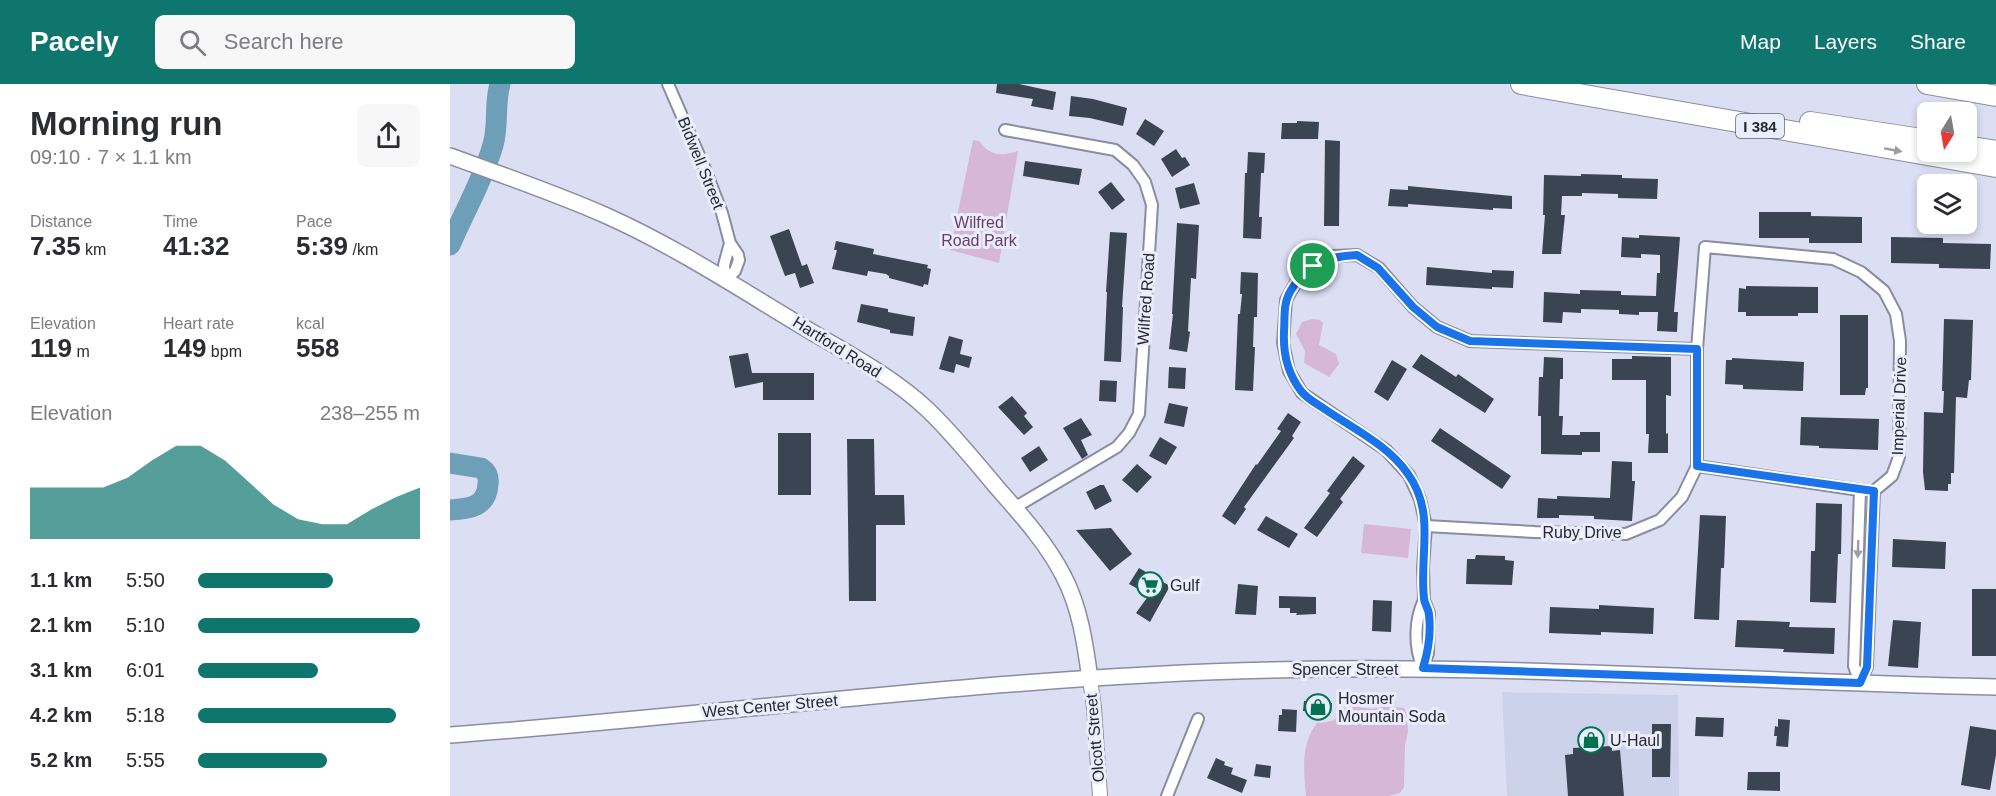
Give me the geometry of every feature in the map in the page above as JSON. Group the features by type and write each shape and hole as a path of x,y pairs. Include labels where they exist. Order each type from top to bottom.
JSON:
{"highway":[{"path":"1523,84 1649,95 1917,138"},
{"name":"I 384","path":"1523,84 1996,167"},
{"path":"1927,84 1996,96"},
{"path":"1977,148 1996,151"}],"main road":[{"name":"Hartford Road","path":"450,156 608,216 646,236 725,279 876,371 927,409 952,434 1043,544 1066,582 1075,602 1085,642 1090,679"},
{"name":"Spencer Street","path":"1090,679 1272,670 1423,668 1996,687"},
{"name":"West Center Street","path":"450,735 1090,679"}],"street":[{"name":"Bidwell Street","path":"668,84 705,169 722,213 730,243 736,249 739,260 735,271 725,279"},
{"name":"Wilfred Road","path":"1005,130 1114,150 1133,165 1145,182 1152,205 1139,414 1129,433 1117,447 1014,508"},
{"name":"Imperial Drive","path":"1697,349 1705,247 1833,259 1864,274 1884,291 1896,314 1900,340 1899,457 1892,476 1874,491"},
{"path":"1423,668 1428,653 1429,613 1424,600 1423,568 1426,526 1420,499 1409,474 1386,450 1302,393 1289,371 1283,343 1286,300 1298,279 1313,266 1334,256 1357,255 1378,268 1413,307 1437,327 1470,341 1697,349"},
{"name":"Ruby Drive","path":"1426,526 1626,534 1660,520 1683,497 1697,466 1697,349"},
{"path":"1697,466 1874,491 1867,667 1860,683"},
{"path":"1860,490 1854,666 1860,683"},
{"name":"Olcott Street","path":"1090,679 1100,796"},
{"path":"1167,796 1198,719"}],"shaded area":[{"name":"U-Haul","path":"1502,692 1678,695 1679,796 1507,796"}],"green space":[{"name":"Wilfred Road Park","path":"973,140 979,141 996,154 1018,151 999,263 950,250"},
{"path":"1312,319 1323,323 1319,345 1336,354 1339,364 1329,377 1304,363 1305,351 1296,334 1302,322"},
{"path":"1364,524 1411,529 1408,558 1361,553"},
{"path":"1349,706 1373,709 1388,706 1404,708 1408,731 1405,746 1404,787 1400,793 1389,796 1306,796 1304,758 1312,731 1317,723 1335,719 1342,710"}],"building":[{"path":"997,84 1019,84 1056,92 1053,110 1031,106 1033,99 996,93"},
{"path":"1071,96 1127,108 1123,126 1090,118 1069,116"},
{"path":"1145,119 1164,131 1154,146 1136,134"},
{"path":"1297,121 1319,122 1318,139 1281,139 1282,123 1297,123"},
{"path":"1325,140 1340,141 1339,226 1324,226"},
{"path":"1176,149 1190,165 1172,177 1161,159"},
{"path":"1248,152 1265,153 1264,173 1261,173 1259,217 1262,217 1261,239 1243,238"},
{"path":"1025,161 1082,169 1079,185 1023,176"},
{"path":"1581,174 1658,179 1657,199 1618,198 1618,194 1582,193 1582,196 1562,196 1561,215 1565,215 1561,254 1542,254 1545,215 1543,215 1544,175 1581,176"},
{"path":"1111,182 1125,200 1112,210 1098,192"},
{"path":"1194,183 1200,204 1180,209 1175,188"},
{"path":"1408,186 1512,196 1512,209 1493,208 1493,210 1408,204 1408,207 1388,206 1390,189 1408,190"},
{"path":"1759,212 1811,212 1811,216 1862,217 1862,243 1809,243 1809,238 1759,238"},
{"path":"1177,223 1199,225 1196,279 1191,278 1188,331 1190,332 1187,352 1169,349"},
{"path":"789,229 802,266 807,264 814,283 800,288 795,273 785,276 770,236"},
{"path":"1110,232 1127,233 1121,362 1104,361"},
{"path":"1639,235 1680,237 1674,312 1678,312 1677,332 1657,331 1658,312 1639,312 1639,315 1619,314 1619,310 1581,309 1581,313 1563,312 1562,323 1543,322 1544,292 1580,294 1580,290 1621,291 1621,295 1656,296 1660,255 1641,254 1641,258 1621,257 1622,237 1639,238"},
{"path":"1891,237 1943,238 1943,243 1991,244 1990,269 1939,268 1939,264 1891,263"},
{"path":"836,241 874,249 873,254 928,265 927,268 931,269 928,285 924,284 923,287 889,278 886,274 868,271 867,276 832,269 837,250 834,250"},
{"path":"1427,267 1492,273 1492,270 1514,271 1513,288 1426,285"},
{"path":"1241,272 1258,273 1257,317 1254,317 1253,391 1235,390 1238,314 1240,314 1242,294 1240,294"},
{"path":"1746,286 1818,287 1818,313 1798,313 1798,316 1746,316 1746,312 1738,312 1739,288 1746,289"},
{"path":"861,304 915,317 913,336 890,333 890,330 857,322"},
{"path":"1840,315 1868,315 1868,388 1866,388 1865,395 1840,395"},
{"path":"1944,319 1973,320 1971,380 1969,380 1967,398 1956,397 1954,473 1951,473 1951,484 1948,484 1948,491 1925,490 1924,412 1943,413"},
{"path":"949,336 963,340 960,354 972,357 969,368 956,364 954,373 939,369"},
{"path":"748,353 752,373 814,373 814,400 763,400 763,382 735,388 729,356"},
{"path":"1421,354 1456,377 1458,374 1494,399 1485,413 1412,367"},
{"path":"1632,356 1671,357 1671,396 1666,395 1668,453 1648,453 1646,380 1612,380 1612,359 1632,359"},
{"path":"1544,357 1563,358 1559,416 1563,416 1562,435 1600,432 1600,452 1582,452 1582,455 1541,454 1541,416 1538,416 1539,377 1543,377"},
{"path":"1732,358 1804,362 1803,391 1743,389 1743,385 1725,384 1726,360 1732,360"},
{"path":"1392,360 1407,369 1388,401 1374,392"},
{"path":"1169,367 1186,368 1185,389 1168,388"},
{"path":"1100,380 1117,381 1116,402 1099,401"},
{"path":"1012,396 1027,413 1024,416 1033,427 1024,435 998,407"},
{"path":"1169,403 1188,407 1184,427 1164,423"},
{"path":"1288,413 1301,422 1292,436 1294,438 1244,507 1246,509 1235,525 1222,516 1281,431 1277,429"},
{"path":"1801,417 1879,419 1878,450 1800,445"},
{"path":"1081,418 1092,435 1081,440 1088,455 1082,459 1063,428"},
{"path":"1440,428 1511,476 1502,489 1431,441"},
{"path":"778,433 811,433 811,495 778,495"},
{"path":"1160,437 1177,447 1166,465 1149,456"},
{"path":"847,439 874,439 875,495 904,495 905,525 876,525 876,601 849,601"},
{"path":"1039,446 1048,460 1030,472 1021,458"},
{"path":"1353,456 1365,466 1340,499 1343,502 1317,537 1304,528 1330,493 1327,491"},
{"path":"1612,461 1632,462 1632,481 1635,481 1632,521 1594,519 1594,516 1559,515 1559,518 1537,518 1538,498 1557,499 1557,496 1610,498"},
{"path":"1137,464 1152,477 1137,493 1122,480"},
{"path":"1104,485 1112,501 1095,510 1086,492"},
{"path":"1816,503 1842,504 1841,554 1838,554 1836,603 1810,602 1811,551 1815,551"},
{"path":"1700,515 1726,516 1719,620 1694,619"},
{"path":"1266,516 1298,534 1289,548 1257,530"},
{"path":"1111,528 1132,554 1110,571 1076,530"},
{"path":"1893,539 1946,542 1945,569 1892,567"},
{"path":"1476,555 1505,556 1505,560 1514,561 1512,585 1466,584 1467,559 1475,559"},
{"name":"Gulf","path":"1139,568 1170,586 1150,622 1136,613 1149,595 1129,584"},
{"path":"1238,584 1258,586 1256,615 1235,614"},
{"path":"1972,589 1996,589 1996,656 1972,656"},
{"path":"1279,596 1316,597 1316,614 1296,615 1297,613 1290,613 1290,608 1279,608"},
{"path":"1373,600 1392,601 1391,632 1372,631"},
{"path":"1599,605 1654,608 1653,634 1549,633 1550,607 1599,609"},
{"path":"1737,620 1790,622 1789,627 1835,628 1834,654 1735,647"},
{"path":"1893,620 1921,622 1918,668 1888,666"},
{"name":"Hosmer Mountain Soda","path":"1304,701 1332,703 1331,713 1303,711"},
{"path":"1282,709 1297,710 1296,732 1278,731 1279,715 1282,715"},
{"path":"1696,717 1724,718 1723,737 1695,736"},
{"path":"1778,719 1790,720 1788,747 1776,746 1777,736 1774,736 1775,726 1778,727"},
{"name":"U-Haul","path":"1652,724 1671,724 1670,777 1652,777"},
{"path":"1970,726 1996,730 1996,755 1990,790 1961,785"},
{"path":"1612,746 1612,751 1620,750 1624,796 1568,796 1565,755 1573,754 1573,748"},
{"path":"1216,758 1225,762 1224,765 1233,768 1231,774 1247,780 1242,793 1207,778"},
{"path":"1256,764 1271,766 1270,778 1254,776"},
{"path":"1748,772 1780,772 1780,791 1747,790"}],"waterway":[{"path":"450,245 489,158 496,130 500,84"},
{"path":"450,463 481,468 488,477 487,492 481,502 464,509 450,510"}],"place":[{"name":"Gulf","path":"1150,585"},
{"name":"Hosmer Mountain Soda","path":"1318,707"},
{"name":"U-Haul","path":"1591,740"}],"route":[{"path":"1357,255 1378,268 1413,307 1437,327 1470,341 1697,349 1697,466 1874,491 1867,667 1860,683 1423,668 1428,653 1429,613 1424,600 1423,568 1426,526 1420,499 1409,474 1386,450 1302,393 1289,371 1283,343 1286,300 1298,279 1313,266 1334,256 1357,255"}]}
